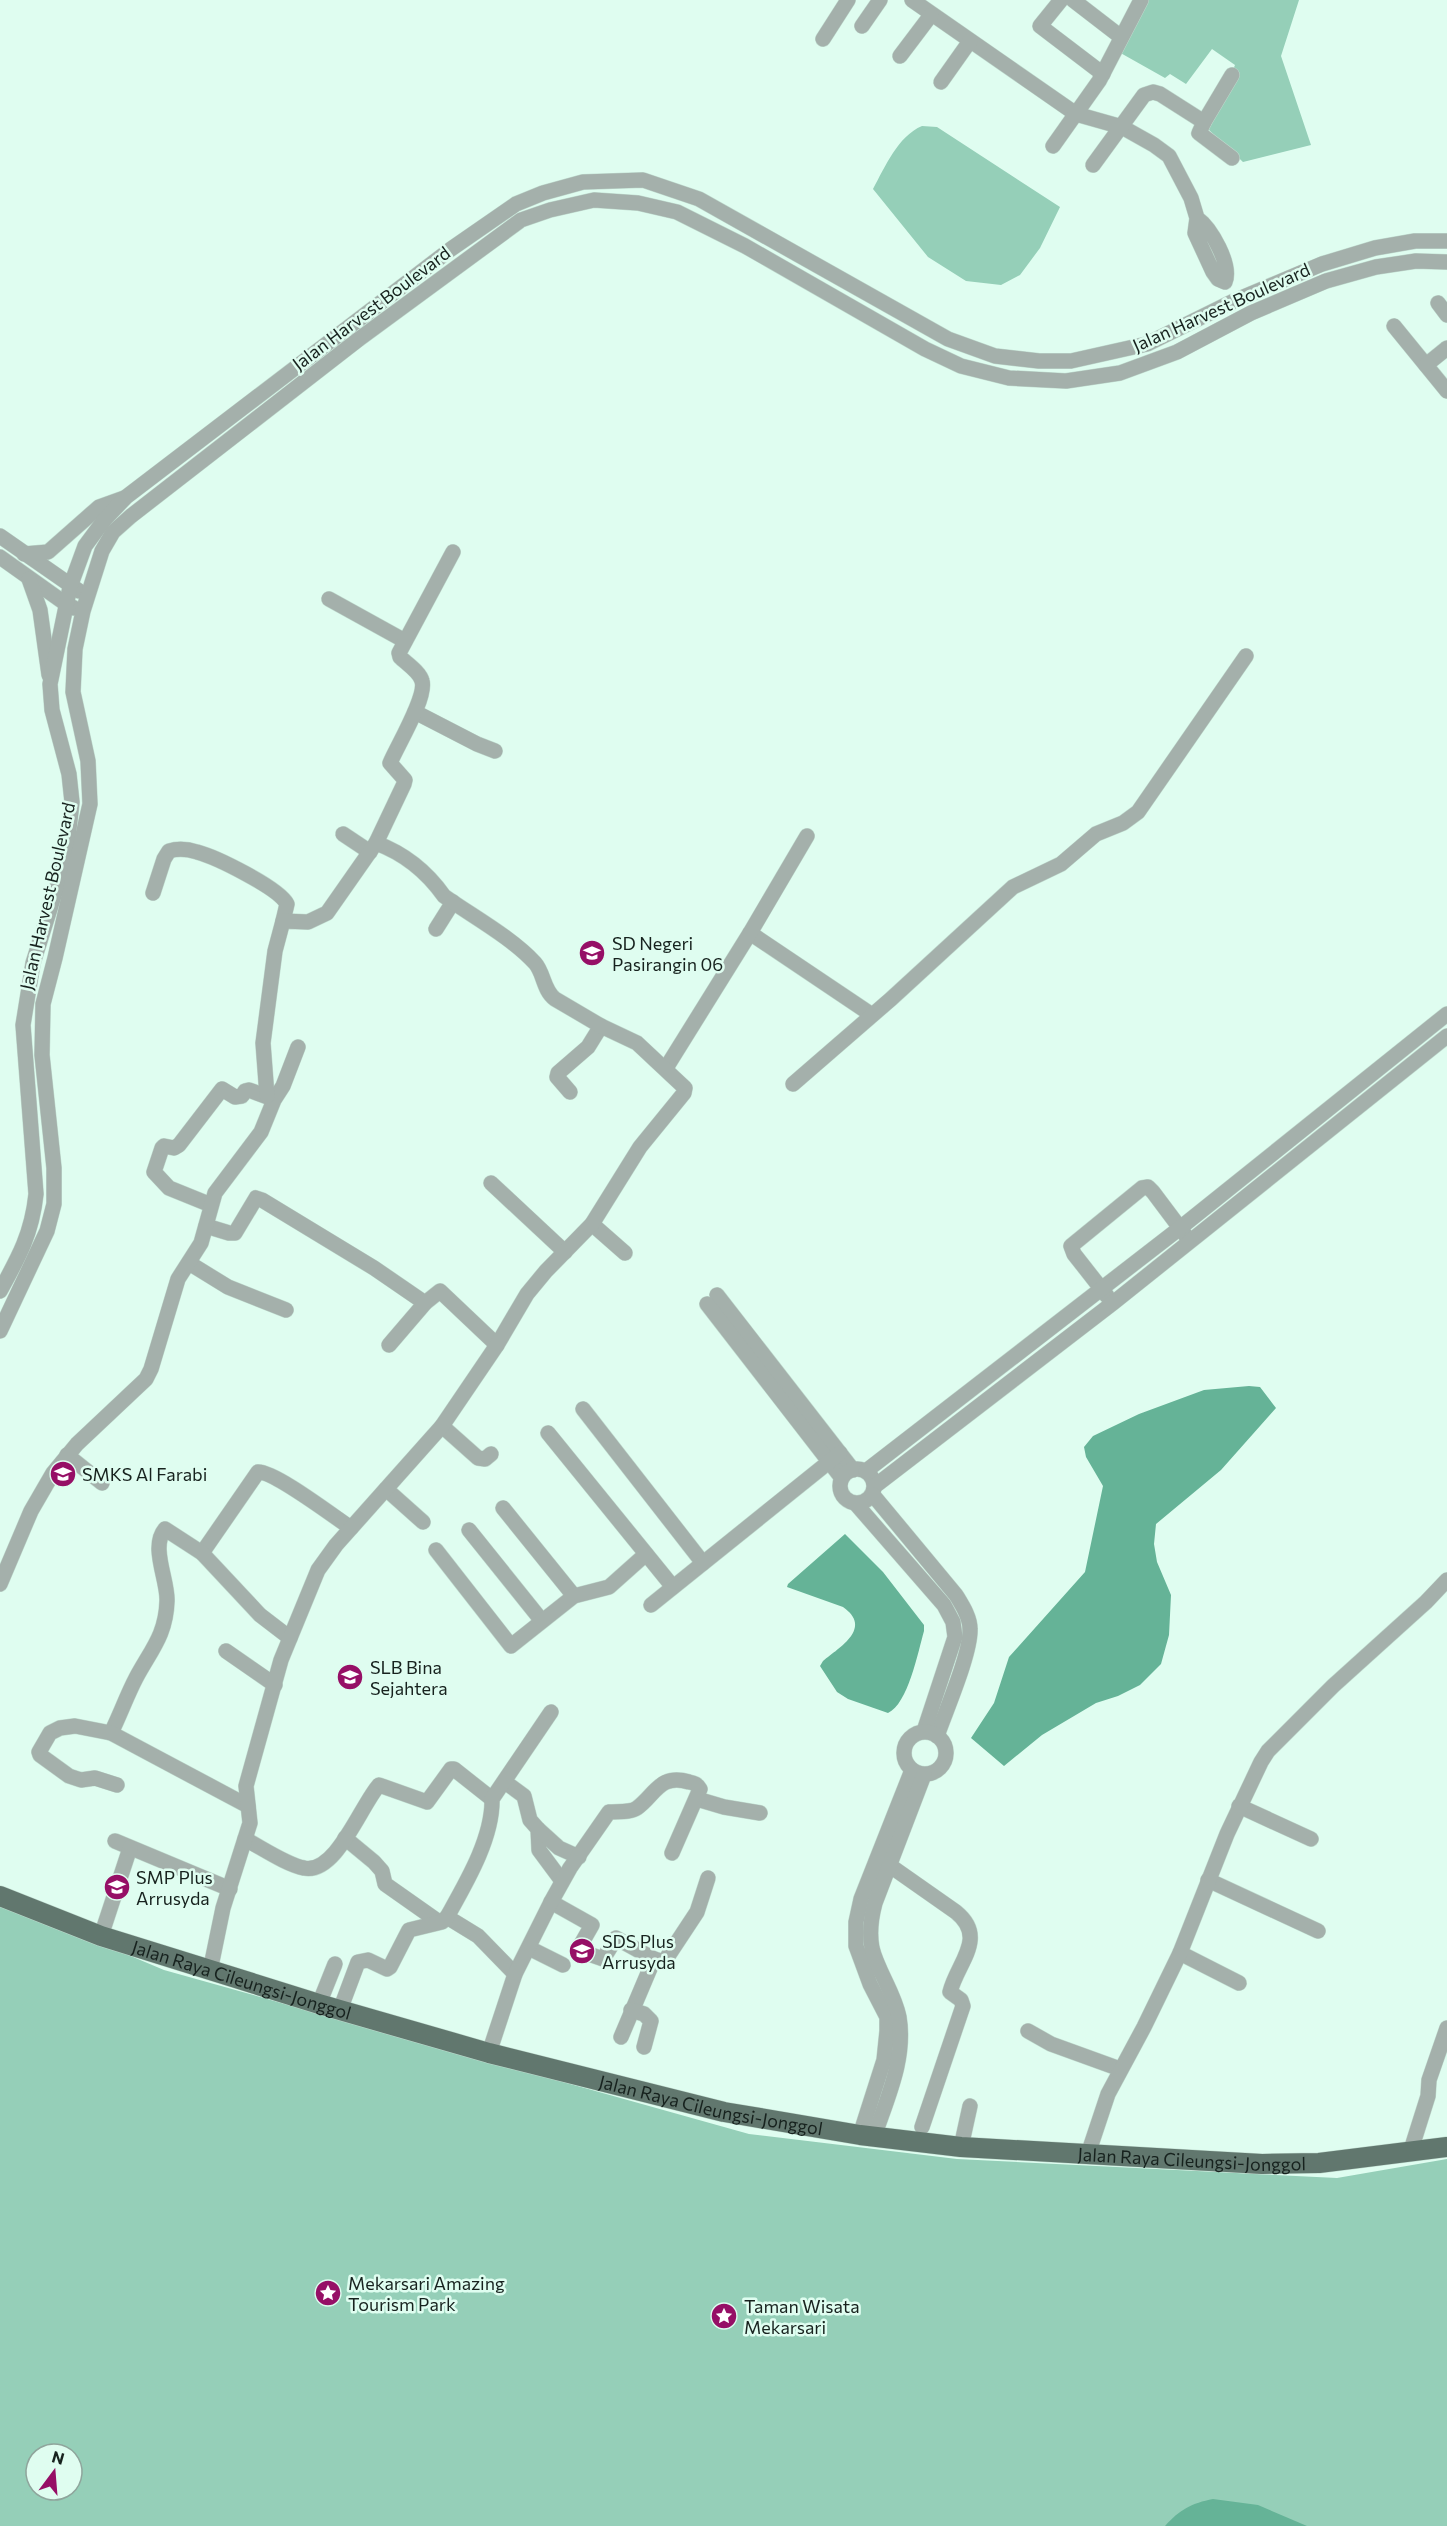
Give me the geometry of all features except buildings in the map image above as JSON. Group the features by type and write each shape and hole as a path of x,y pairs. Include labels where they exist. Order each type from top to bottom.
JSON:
{"main road":[{"name":"Jalan Raya Cileungsi-Jonggol","path":"0,1896 101,1936 319,2004 489,2053 724,2112 867,2136 961,2148 1262,2164 1319,2163 1410,2153 1447,2146"}],"street":[{"path":"823,39 848,0"},
{"path":"862,26 880,0"},
{"path":"1061,0 1040,26 1103,74"},
{"path":"1073,0 1121,37"},
{"path":"1053,146 1103,74 1141,0"},
{"path":"900,56 921,5 1076,114 1122,127 1170,156 1191,198 1197,218 1208,228 1225,263 1228,274 1225,282 1234,301"},
{"path":"941,82 970,41"},
{"path":"1232,75 1199,133 1232,158"},
{"path":"1093,165 1144,95 1153,92 1160,94 1204,122"},
{"name":"Jalan Harvest Boulevard","path":"0,1291 25,1246 34,1211 36,1183 23,1025 33,963 66,858 72,802 70,780 52,710 51,684 70,587 85,546 105,519 126,497 451,249 516,204 543,193 583,182 643,180 699,198 948,339 995,356 1039,361 1071,361 1147,344 1234,301 1322,264 1375,248 1414,242 1447,241"},
{"name":"Jalan Harvest Boulevard","path":"0,1331 47,1231 54,1204 54,1168 42,1055 43,1004 90,804 88,761 73,692 75,649 87,595 102,551 113,532 140,508 359,339 521,220 550,210 594,200 638,202 677,212 745,246 925,350 961,366 1010,378 1066,381 1120,373 1177,352 1251,314 1326,281 1376,267 1416,261 1447,262"},
{"path":"1414,242 1416,261"},
{"path":"1394,326 1447,392"},
{"path":"1147,344 1152,362"},
{"path":"1426,365 1447,348"},
{"path":"301,364 312,377"},
{"path":"24,555 48,552 99,507 126,497"},
{"path":"0,536 70,587 87,595"},
{"path":"283,921 308,922 327,913 373,847 405,782 390,764 415,712 423,682 399,656 453,552"},
{"path":"0,556 66,604 83,611"},
{"path":"29,579 40,610 51,684"},
{"path":"329,598 405,641"},
{"path":"793,1084 1013,887 1061,864 1096,834 1123,823 1138,812 1246,656"},
{"path":"415,712 495,751"},
{"path":"210,1971 223,1908 250,1823 246,1786 290,1638 318,1570 351,1528 442,1425 497,1345 527,1294 592,1224 640,1147 685,1091 680,1081 637,1042 601,1026 551,996 535,963 453,902 416,866 392,850 373,847 343,834"},
{"path":"666,1068 807,836"},
{"path":"0,1584 31,1511 67,1455 146,1379 155,1359 178,1279 201,1243 217,1190 261,1132 271,1098 263,1043 276,944 287,904 279,895 240,872 197,852 178,848 169,851 164,859 153,893"},
{"path":"436,929 453,902"},
{"path":"750,933 872,1015"},
{"path":"1447,1014 1102,1289 853,1473 839,1486 841,1495 847,1502 856,1504 866,1502 874,1490 1113,1303 1447,1036"},
{"path":"570,1092 557,1077 558,1073 588,1047 601,1026"},
{"path":"271,1098 283,1086 298,1047"},
{"path":"211,1205 169,1188 154,1172 162,1148 164,1146 174,1148 179,1145 222,1089 235,1097 242,1096 245,1091 249,1090 271,1098"},
{"path":"491,1183 564,1252"},
{"path":"1113,1303 1074,1254 1071,1246 1142,1188 1148,1187 1153,1192 1190,1241"},
{"path":"206,1226 235,1233 256,1198 262,1200 374,1268 425,1303"},
{"path":"592,1224 625,1253"},
{"path":"189,1263 228,1287 286,1310"},
{"path":"389,1345 435,1293 443,1292 497,1345"},
{"path":"712,1299 835,1457 853,1473 872,1477 874,1490 956,1595 966,1612 970,1627 969,1645 931,1733"},
{"path":"583,1409 703,1563"},
{"path":"442,1425 478,1458 485,1459 491,1454"},
{"path":"548,1433 673,1587"},
{"path":"67,1455 102,1483"},
{"path":"651,1605 835,1457"},
{"path":"202,1553 258,1472 278,1479 351,1528"},
{"path":"386,1489 423,1522"},
{"path":"856,1504 945,1605 952,1622 955,1637 931,1733"},
{"path":"502,1508 574,1596"},
{"path":"111,1733 136,1678 160,1639 165,1622 167,1599 160,1541 163,1531 168,1530 202,1553 260,1615 290,1638"},
{"path":"469,1530 542,1621"},
{"path":"436,1550 511,1646 574,1596 609,1587 646,1554"},
{"path":"1088,2154 1100,2115 1120,2069 1144,2027 1180,1953 1239,1806 1268,1751 1333,1686 1426,1602 1447,1580"},
{"path":"226,1651 275,1685"},
{"path":"340,2010 358,1962 368,1960 387,1969 409,1930 443,1919 481,1853 491,1815 492,1799 551,1712"},
{"path":"117,1785 95,1778 81,1780 69,1776 40,1755 39,1752 50,1733 60,1728 82,1726 111,1733 248,1806"},
{"path":"931,1733 946,1746 946,1760 938,1771 918,1773 905,1762 903,1752 905,1745 914,1734 931,1733"},
{"path":"245,1839 308,1869 318,1867 330,1859 379,1785 427,1802 451,1769 454,1769 492,1799"},
{"path":"867,2136 900,2057 899,2017 888,1983 873,1950 870,1923 918,1773"},
{"path":"867,2136 884,2060 887,2017 870,1984 856,1946 856,1922 868,1881 918,1773"},
{"path":"489,2053 515,1974 562,1881 609,1812 635,1810 651,1792 668,1781 683,1780 699,1785 697,1799 672,1853"},
{"path":"505,1782 524,1796 530,1820 538,1829 559,1848 579,1857"},
{"path":"697,1799 724,1807 760,1813"},
{"path":"1239,1806 1311,1839"},
{"path":"538,1829 539,1850 562,1881"},
{"path":"345,1838 379,1867 389,1887 443,1919 478,1936 515,1974"},
{"path":"115,1841 230,1889"},
{"path":"101,1936 130,1848"},
{"path":"889,1864 956,1912 965,1920 970,1931 969,1948 950,1992 961,2000 963,2006 922,2127"},
{"path":"551,1902 592,1924 579,1947 580,1951 603,1959 616,1938 664,1962 697,1912 708,1878"},
{"path":"1208,1880 1318,1931"},
{"path":"529,1948 563,1965"},
{"path":"1180,1953 1239,1983"},
{"path":"621,2037 654,1959"},
{"path":"319,2004 335,1964"},
{"path":"631,2010 644,2014 651,2020 644,2047"},
{"path":"1410,2153 1428,2096 1429,2080 1447,2028"},
{"path":"1028,2031 1051,2044 1120,2069"},
{"path":"961,2148 970,2106"}],"shaded area":[{"path":"1143,0 1299,0 1281,56 1311,145 1243,162 1208,129 1235,65 1212,49 1186,84 1170,74 1165,78 1117,51"},
{"path":"922,126 937,127 1060,207 1040,248 1020,275 1001,285 966,281 928,257 873,189 899,145 913,131"},
{"path":"1260,1387 1276,1408 1221,1470 1156,1524 1154,1544 1157,1562 1171,1595 1169,1635 1161,1664 1140,1685 1118,1696 1096,1703 1042,1735 1004,1766 971,1738 994,1703 1009,1657 1085,1572 1103,1486 1086,1457 1084,1447 1093,1436 1139,1414 1204,1390"},
{"path":"845,1534 883,1572 924,1625 919,1651 907,1689 895,1708 888,1713 848,1699 837,1692 820,1666 851,1637 855,1622 851,1615 843,1607 787,1587"},
{"name":"Taman Wisata Mekarsari","path":"0,1901 164,1970 749,2134 957,2159 1337,2178 1447,2159 1447,2526 0,2526"},
{"path":"1213,2499 1258,2505 1307,2526 1165,2526 1186,2508"}],"place":[{"name":"SD Negeri Pasirangin 06","path":"592,953"},
{"name":"SMKS Al Farabi","path":"63,1474"},
{"name":"SLB Bina Sejahtera","path":"350,1677"},
{"name":"SMP Plus Arrusyda","path":"117,1887"},
{"name":"SDS Plus Arrusyda","path":"582,1951"},
{"name":"Mekarsari Amazing Tourism Park","path":"328,2293"},
{"name":"Taman Wisata Mekarsari","path":"724,2316"}]}
